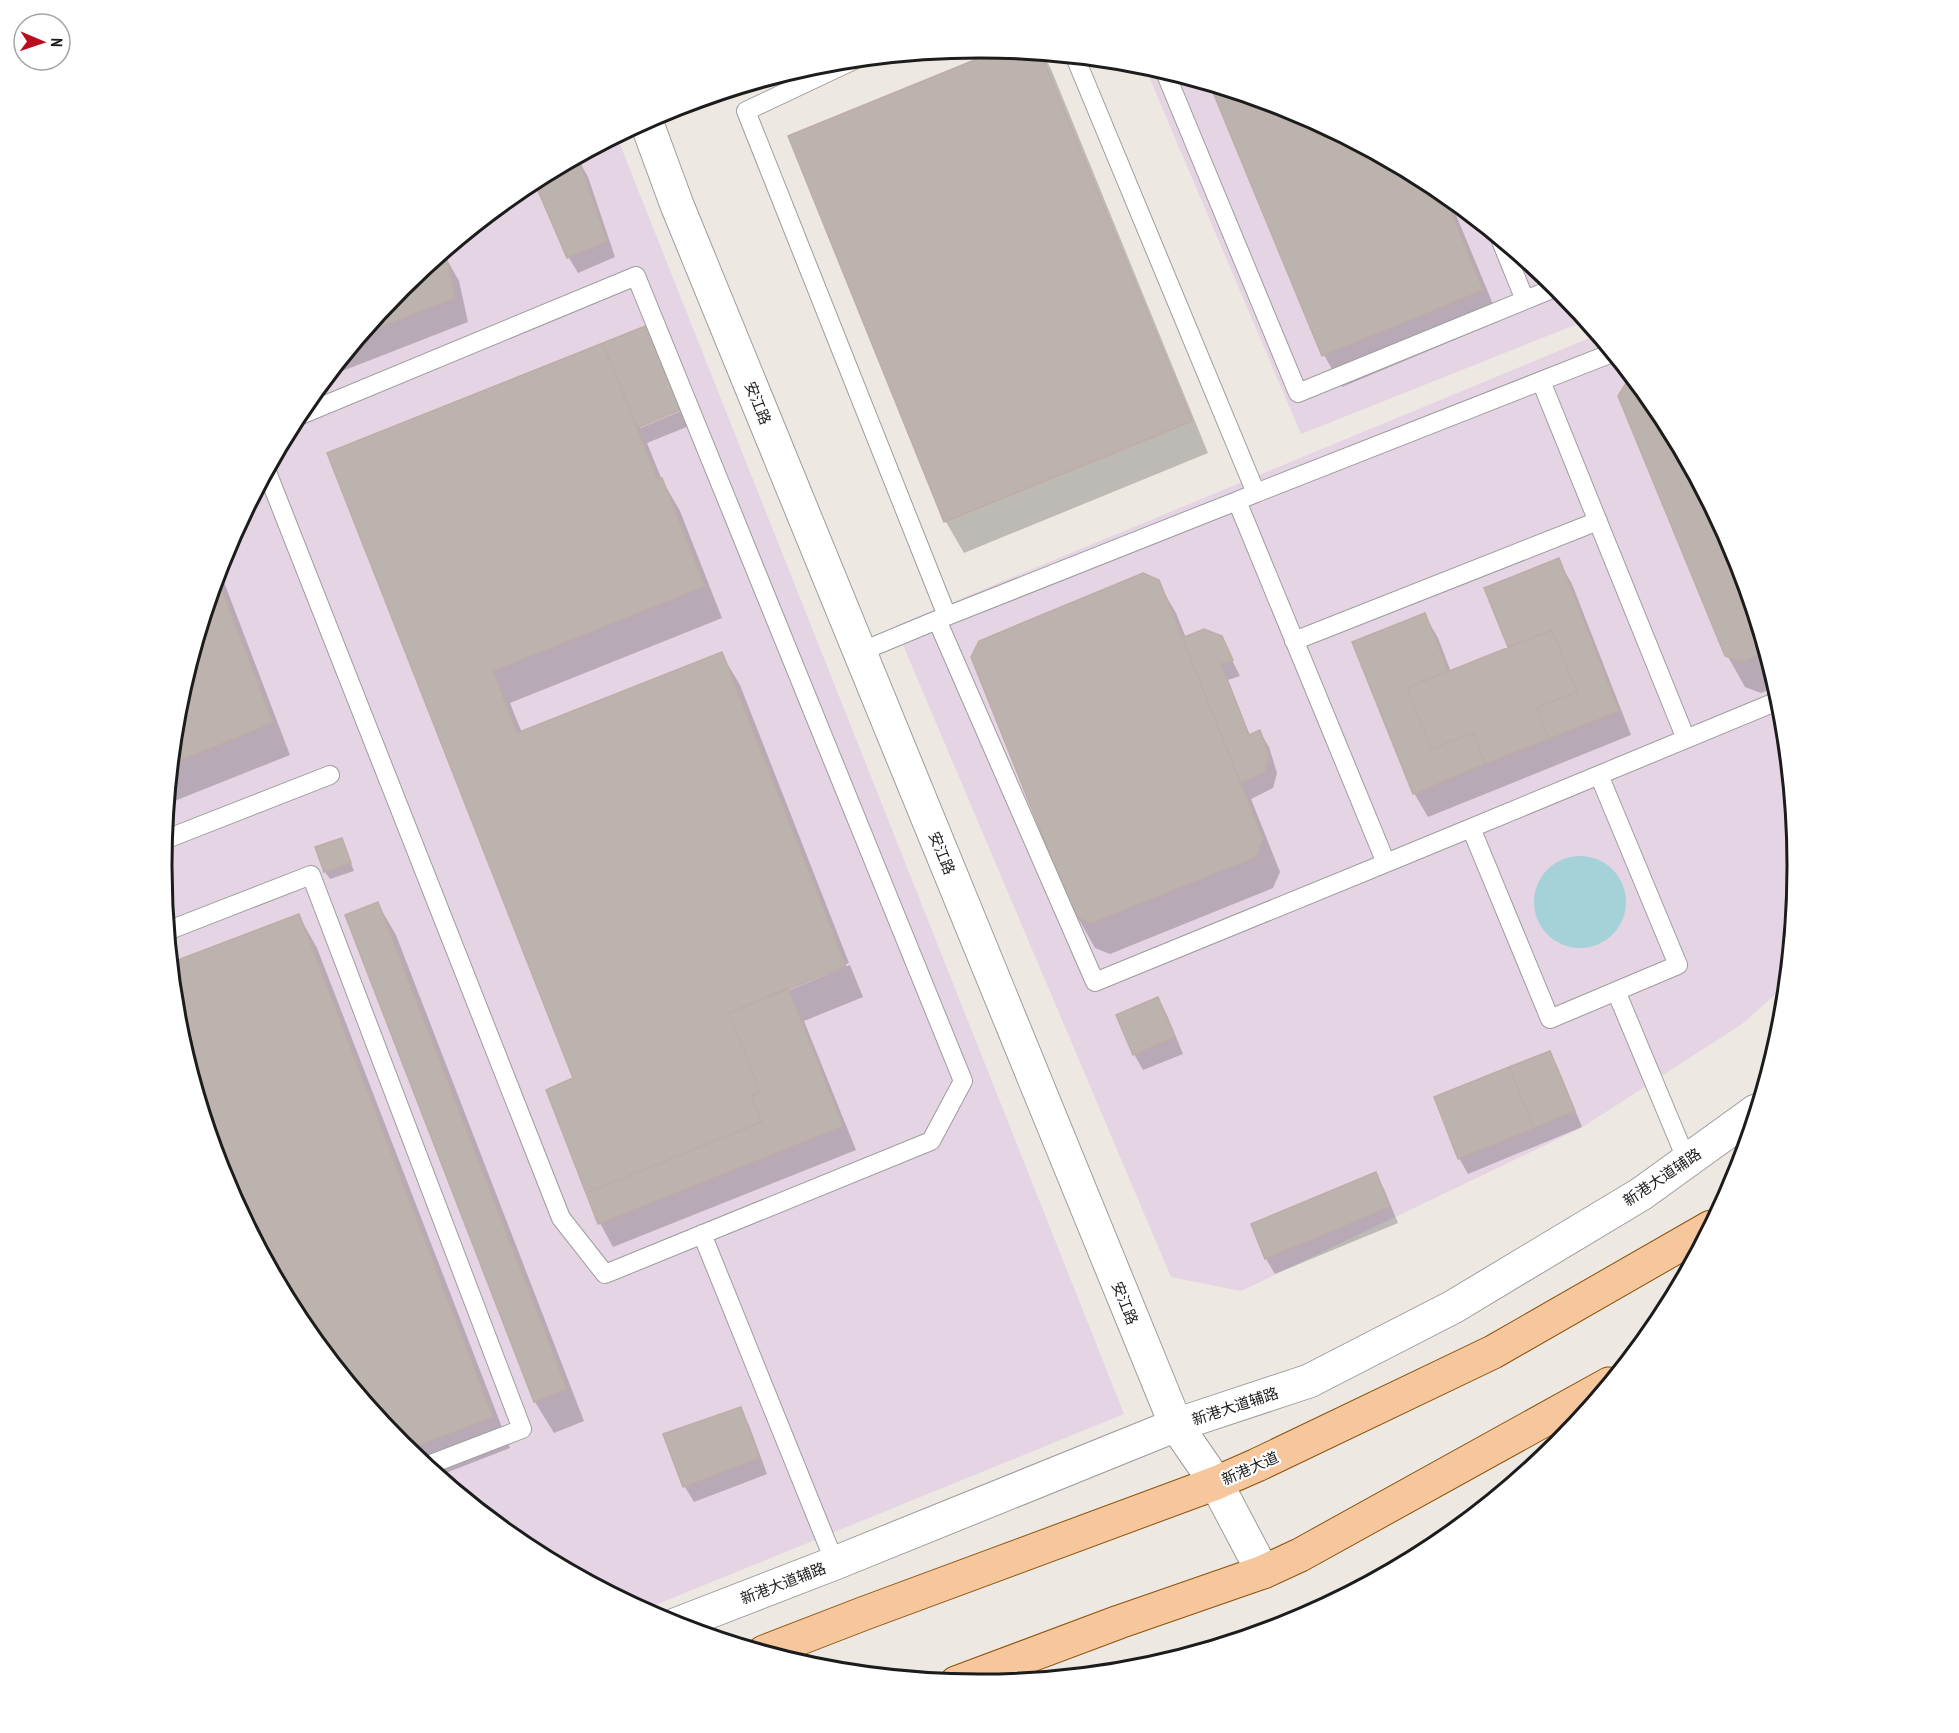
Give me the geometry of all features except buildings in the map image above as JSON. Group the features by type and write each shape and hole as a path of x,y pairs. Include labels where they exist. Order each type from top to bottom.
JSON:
{"main road":[{"name":"新港大道","path":"774,1648 1216,1483 1257,1465 1493,1352 1698,1234"},
{"path":"980,1674 1263,1572 1300,1555 1591,1394"}],"street":[{"name":"安江路","path":"649,130 677,205 1176,1425 1216,1483 1263,1572"},
{"name":"新港大道辅路","path":"688,1620 1176,1425 1309,1381 1453,1307 1641,1194 1748,1117"}],"lane":[{"path":"1079,64 1256,494"},
{"path":"826,73 746,111 942,618 1095,982 1771,704"},
{"path":"1169,81 1298,393 1547,291"},
{"path":"1506,254 1525,300"},
{"path":"270,480 561,1218 605,1274 931,1141 963,1081 636,276 314,410"},
{"path":"860,652 1605,355"},
{"path":"1541,381 1686,739"},
{"path":"1237,501 1386,862"},
{"path":"1294,641 1598,521"},
{"path":"172,837 330,775"},
{"path":"1471,828 1550,1018 1616,991 1678,965 1599,775"},
{"path":"174,928 311,875 522,1429 435,1463"},
{"path":"1616,991 1687,1161"},
{"path":"702,1234 835,1563"}],"shaded area":[{"path":"1149,77 1239,101 1289,120 1384,167 1471,225 1551,295 1578,324 1301,434"},
{"path":"620,143 1124,1414 654,1606 575,1566 531,1538 488,1508 408,1438 338,1358 308,1315 255,1224 233,1176 214,1126 187,1024 178,972 171,866 178,761 199,657 214,607 233,557 280,462 338,375 372,334 408,295 488,225 575,167"},
{"path":"1590,338 1621,375 1651,418 1704,509 1745,607 1760,657 1781,761 1786,814 1786,919 1777,993 1742,1024 1581,1128 1241,1291 1171,1277 895,626"}],"water":[{"path":"1580,856 1598,860 1613,869 1622,884 1626,902 1622,920 1613,935 1598,944 1580,948 1562,944 1547,935 1538,920 1534,902 1538,884 1547,869 1562,860"}]}
